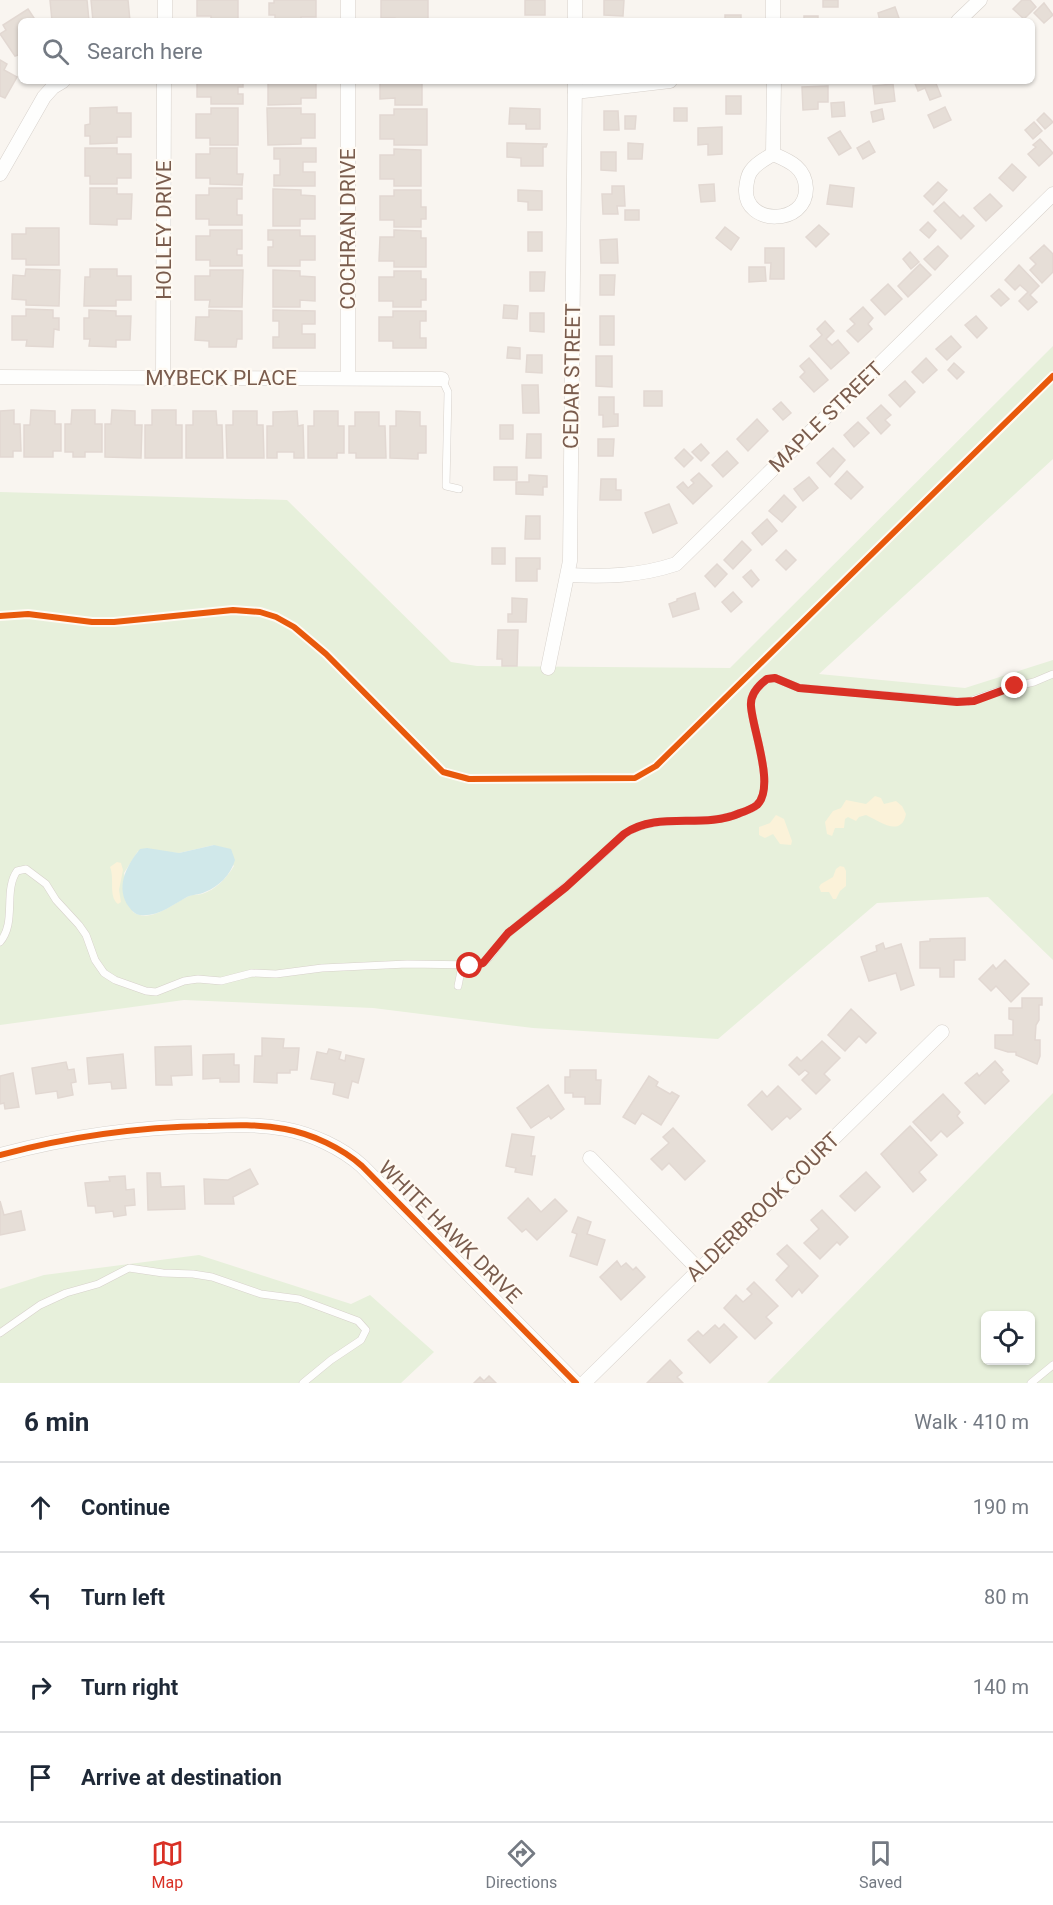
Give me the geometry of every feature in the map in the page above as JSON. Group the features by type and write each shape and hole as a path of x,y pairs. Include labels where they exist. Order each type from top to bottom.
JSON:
{"street":[{"path":"165,0 165,18"},
{"path":"348,0 348,18"},
{"path":"575,0 575,18"},
{"path":"773,0 773,18"},
{"path":"961,18 980,0"},
{"path":"0,174 44,97 58,84"},
{"name":"HOLLEY DRIVE","path":"163,379 164,84"},
{"name":"COCHRAN DRIVE","path":"348,84 348,378"},
{"path":"575,87 622,84"},
{"path":"773,154 774,84"},
{"name":"CEDAR STREET","path":"548,668 568,575 575,87"},
{"path":"773,154 796,166 806,186 799,207 790,214 774,218 760,214 752,207 746,194 747,178 751,170 773,154"},
{"name":"MAPLE STREET","path":"568,575 624,575 654,571 676,564 1053,194"},
{"name":"MYBECK PLACE","path":"0,377 442,380"},
{"name":"ALDERBROOK COURT","path":"584,1383 942,1032"},
{"name":"WHITE HAWK DRIVE","path":"0,1155 106,1135 194,1126 263,1126 300,1133 316,1139 346,1154 362,1166 576,1383"},
{"path":"590,1158 699,1270"}],"lane":[{"path":"442,380 448,392 446,486 459,489"},
{"path":"0,942 7,927 13,878 17,871 26,869 46,884 79,925 86,935 95,960 104,973 115,980 146,991 156,992 198,978 221,981 252,973 276,974 322,968 407,964 478,965 483,963 508,933 566,887 634,827 665,820 717,820 734,816 757,805 763,795 762,757 751,706 756,689 767,679 775,678 799,688 967,702 1053,674"},
{"path":"458,986 462,966"},
{"path":"0,1333 40,1305 66,1293 98,1284 129,1268 163,1274 202,1275 261,1294 299,1299 363,1324 366,1330 361,1340 331,1360 303,1383"},
{"path":"1031,1383 1053,1365"}],"green space":[{"path":"1053,346 1053,459 819,674 965,688 1053,660 1053,960 988,897 877,903 718,1039 533,1028 373,1008 184,1000 0,1025 0,492 287,500 451,662 477,666 730,668","holes":["214,845 234,866 221,883 207,892 189,896 162,911 147,916 133,912 124,873 138,851 179,853"]},
{"path":"1053,1093 1053,1383 767,1383"},
{"path":"199,1255 351,1304 370,1295 434,1352 401,1383 0,1383 0,1289 44,1275"}],"sand":[{"path":"875,796 881,798 884,804 896,801 902,806 906,814 899,825 889,826 866,815 859,817 856,821 848,817 845,819 844,828 835,828 832,836 827,834 825,822 833,811 841,808 846,800 866,804"},
{"path":"776,815 784,819 792,841 791,845 780,844 773,834 765,838 759,835 759,827 770,823"},
{"path":"117,862 121,863 123,870 119,890 121,902 118,904 113,897 110,867"},
{"path":"840,866 846,871 846,886 836,899 833,899 829,892 821,892 819,887 833,877"}],"water":[{"path":"214,845 231,849 235,860 227,875 215,887 187,897 153,914 139,915 129,907 123,892 124,877 140,849 179,853"}],"building":[{"path":"50,0 87,0 89,18 52,18"},
{"path":"91,0 128,0 130,18 93,18"},
{"path":"197,0 238,0 238,18 197,16"},
{"path":"274,0 316,0 316,17 275,18 275,15 269,15 269,3 274,3"},
{"path":"381,0 428,0 428,18 381,18"},
{"path":"525,0 545,0 545,15 525,15"},
{"path":"604,0 624,0 623,16 604,15"},
{"path":"823,0 838,0 838,7 823,7"},
{"path":"1022,0 1030,0 1036,7 1025,18 1013,9"},
{"path":"1044,3 1053,15 1044,23 1034,13"},
{"path":"895,7 899,18 879,18 878,13"},
{"path":"28,9 34,18 18,18 18,55 15,56 0,34 6,30 3,25"},
{"path":"725,15 741,15 741,18 725,18"},
{"path":"804,16 818,16 818,18 804,18"},
{"path":"0,60 7,64 4,70 17,77 5,98 0,96"},
{"path":"197,84 243,84 243,87 238,87 238,94 243,94 243,104 211,104 211,97 197,97"},
{"path":"268,84 316,84 316,98 301,98 301,104 268,105"},
{"path":"380,84 422,84 422,105 395,105 395,98 380,99"},
{"path":"893,84 895,101 875,104 873,86"},
{"path":"915,84 936,84 941,96 930,100 925,88 918,91"},
{"path":"828,86 828,102 818,102 818,109 803,110 802,87"},
{"path":"726,96 741,96 741,114 726,114"},
{"path":"844,102 845,116 832,117 831,103"},
{"path":"117,107 117,113 131,113 131,137 117,137 117,143 90,144 90,136 85,136 85,125 90,124 90,108"},
{"path":"945,107 951,120 934,128 928,115"},
{"path":"211,108 238,108 238,145 210,145 210,138 196,138 196,114 211,114"},
{"path":"267,108 301,108 301,114 315,114 315,138 301,138 301,144 268,145"},
{"path":"510,108 540,109 540,129 526,129 526,124 509,124"},
{"path":"674,108 687,108 687,121 674,121"},
{"path":"394,109 427,109 427,145 394,145 394,139 380,139 380,115 394,115"},
{"path":"882,109 884,119 873,122 871,112"},
{"path":"604,111 618,111 619,130 604,130"},
{"path":"1044,113 1053,122 1045,129 1037,120"},
{"path":"625,116 636,116 635,129 625,129"},
{"path":"1034,122 1042,131 1033,139 1025,130"},
{"path":"722,127 722,154 708,155 708,144 698,145 698,128"},
{"path":"840,131 851,148 839,155 828,138"},
{"path":"1040,139 1053,153 1039,166 1028,154 1036,147 1033,145"},
{"path":"869,141 875,152 863,159 857,148"},
{"path":"507,143 547,144 543,147 543,166 521,166 521,158 507,157"},
{"path":"628,143 643,144 642,159 628,159"},
{"path":"85,148 117,148 117,154 131,154 131,178 117,178 117,184 90,184 90,176 85,176"},
{"path":"210,148 237,148 237,174 243,174 242,185 210,184 210,178 196,178 196,154 210,154"},
{"path":"274,148 316,148 316,162 303,162 303,172 315,172 315,186 274,186 274,175 280,175 280,159 274,159"},
{"path":"394,149 421,150 421,186 394,186 394,179 380,179 380,155 394,155"},
{"path":"601,152 616,152 616,171 601,170"},
{"path":"1012,164 1026,177 1013,191 999,178"},
{"path":"938,182 947,190 933,205 924,196"},
{"path":"714,184 715,201 701,202 699,185"},
{"path":"830,185 854,188 852,207 827,204"},
{"path":"612,186 624,186 625,206 617,206 618,214 603,214 602,194 612,194"},
{"path":"90,188 117,188 117,194 132,194 131,219 117,219 117,225 90,224"},
{"path":"209,188 242,188 242,199 237,199 237,215 242,215 242,225 209,225 209,219 196,219 196,195 209,195"},
{"path":"273,189 301,190 301,195 315,196 315,219 300,219 300,226 273,226"},
{"path":"394,190 421,190 421,207 426,207 426,219 421,219 421,227 394,227 394,220 380,220 380,196 394,196"},
{"path":"518,190 542,191 542,210 528,210 528,202 518,201"},
{"path":"990,194 1002,206 986,221 974,208"},
{"path":"944,202 960,218 963,215 974,226 961,239 934,211"},
{"path":"625,210 639,210 639,220 625,220"},
{"path":"928,222 936,230 929,238 920,230"},
{"path":"819,225 829,234 816,247 806,237"},
{"path":"725,227 739,238 731,250 716,238"},
{"path":"26,228 59,228 59,265 26,265 26,259 12,259 12,234 26,234"},
{"path":"210,230 242,230 242,249 237,249 237,255 242,255 242,266 210,266 210,260 196,260 196,236 210,236"},
{"path":"268,230 300,230 300,236 315,236 315,260 300,260 300,266 268,266 268,247 273,247 273,240 268,240"},
{"path":"394,230 421,231 421,238 426,238 426,267 394,267 394,261 379,261 380,237 394,237"},
{"path":"528,232 542,232 542,251 528,251"},
{"path":"617,239 618,263 601,263 600,240"},
{"path":"1044,245 1053,254 1053,272 1042,283 1030,270 1036,264 1030,258"},
{"path":"938,246 948,256 935,270 924,259"},
{"path":"765,248 784,248 784,279 770,279 771,263 765,263"},
{"path":"910,252 919,262 911,269 903,259"},
{"path":"920,264 931,275 908,297 898,286"},
{"path":"1019,265 1039,286 1030,295 1037,302 1028,310 1019,301 1028,292 1020,285 1015,290 1005,280"},
{"path":"749,267 765,267 766,281 749,282"},
{"path":"26,269 60,270 59,306 26,305 26,300 12,299 13,275 25,276"},
{"path":"90,269 117,269 117,276 131,276 131,300 116,300 116,306 84,306 85,277 90,277"},
{"path":"210,270 243,270 242,307 209,307 210,300 195,300 195,276 210,276"},
{"path":"273,270 300,271 300,276 315,277 315,301 300,300 300,307 273,307"},
{"path":"394,271 421,271 421,279 426,279 426,300 421,300 421,307 393,307 393,301 379,301 379,277 394,277"},
{"path":"530,272 545,272 544,291 530,291"},
{"path":"600,275 615,275 614,295 600,295"},
{"path":"888,284 902,299 885,315 871,300"},
{"path":"999,289 1009,299 1001,306 991,296"},
{"path":"504,305 518,306 517,319 503,318"},
{"path":"863,307 873,318 868,324 872,329 858,342 847,331 855,324 850,319"},
{"path":"26,309 53,310 53,318 59,318 59,330 54,329 53,347 26,346 27,340 12,340 12,316 26,316"},
{"path":"89,310 116,311 116,316 131,316 130,340 116,340 116,347 89,346 90,339 84,339 84,318 89,318"},
{"path":"209,310 242,311 242,339 237,339 236,347 209,347 209,341 195,340 196,317 209,317"},
{"path":"273,310 315,311 315,324 302,324 302,334 315,334 315,348 273,348 273,337 279,337 279,321 273,321"},
{"path":"393,311 426,311 426,321 420,321 420,338 426,338 426,348 393,348 393,341 379,341 379,317 393,317"},
{"path":"530,313 544,313 544,332 530,331"},
{"path":"600,316 614,316 614,345 600,345"},
{"path":"976,316 987,328 977,338 965,325"},
{"path":"825,321 834,331 826,339 832,345 838,340 849,353 831,369 810,346 822,335 817,329"},
{"path":"951,336 961,347 947,360 936,349"},
{"path":"508,347 520,348 520,359 507,358"},
{"path":"527,355 542,355 542,373 526,372"},
{"path":"596,356 612,356 612,387 596,386"},
{"path":"809,358 828,380 814,392 800,377 805,372 800,366"},
{"path":"926,358 937,370 923,383 912,372"},
{"path":"954,363 964,372 957,379 948,370"},
{"path":"905,381 915,392 900,407 889,395"},
{"path":"522,385 538,385 539,413 523,413"},
{"path":"644,391 662,391 662,406 644,406"},
{"path":"599,397 614,397 614,414 618,414 618,426 603,427 603,415 599,415"},
{"path":"781,402 791,413 783,420 773,409"},
{"path":"881,405 891,415 885,420 890,425 881,434 867,418"},
{"path":"14,410 14,424 20,424 21,451 13,451 13,457 0,457 0,411"},
{"path":"31,410 55,411 55,424 61,424 61,451 53,451 53,457 24,457 24,425 30,425"},
{"path":"72,410 95,410 95,424 102,424 102,452 85,452 85,457 73,457 73,452 65,452 65,424 71,424"},
{"path":"112,410 135,411 135,425 142,425 141,458 105,457 105,424 111,424"},
{"path":"152,410 176,410 176,425 182,425 182,458 145,458 145,425 152,425"},
{"path":"193,411 216,411 217,425 222,425 223,458 186,458 186,425 193,425"},
{"path":"233,411 257,411 257,425 263,425 264,458 227,458 226,425 233,425"},
{"path":"297,411 298,426 303,425 304,458 294,458 294,452 277,452 277,458 267,458 267,426 273,426 273,412"},
{"path":"314,411 338,411 338,426 344,426 344,453 337,453 337,458 308,458 308,426 314,426"},
{"path":"396,411 420,412 420,426 426,426 426,453 418,453 418,459 390,458 390,426 396,426"},
{"path":"355,412 379,412 379,426 385,426 386,458 356,458 356,453 349,453 349,426 355,426"},
{"path":"757,419 768,431 748,451 737,439"},
{"path":"858,422 869,433 854,447 844,435"},
{"path":"500,425 513,425 513,439 500,439"},
{"path":"527,434 541,434 541,458 526,458"},
{"path":"598,439 614,439 613,456 598,456"},
{"path":"701,444 709,453 701,461 692,452"},
{"path":"833,448 845,460 830,477 817,463"},
{"path":"684,449 693,458 684,467 675,458"},
{"path":"727,451 738,463 723,477 712,465"},
{"path":"494,467 517,467 517,480 494,480"},
{"path":"847,471 863,487 851,499 835,484"},
{"path":"699,473 712,486 693,504 677,487 683,482 688,488 694,483 691,480"},
{"path":"529,475 547,476 547,487 543,487 543,495 516,494 516,482 529,482"},
{"path":"809,477 818,488 803,501 794,489"},
{"path":"601,479 616,479 616,490 621,490 621,500 600,500"},
{"path":"784,495 796,507 782,522 769,511"},
{"path":"669,504 677,523 653,533 645,513"},
{"path":"526,516 540,516 540,539 525,539"},
{"path":"767,519 777,531 762,545 752,533"},
{"path":"742,541 751,550 733,569 724,560"},
{"path":"492,548 505,548 505,564 492,564"},
{"path":"786,550 796,560 786,570 776,560"},
{"path":"516,558 540,558 537,581 516,581"},
{"path":"717,564 727,574 715,587 705,576"},
{"path":"751,570 759,580 752,587 743,577"},
{"path":"733,592 742,602 731,612 722,602"},
{"path":"695,593 699,609 673,617 669,604"},
{"path":"512,598 527,599 526,622 508,622 508,614 512,614"},
{"path":"498,630 518,630 517,666 502,666 502,659 497,659"},
{"path":"965,938 965,960 954,960 954,977 940,977 940,968 920,968 920,942 930,941 930,939"},
{"path":"883,943 885,949 901,944 914,985 901,990 896,973 869,981 861,957 877,951 876,946"},
{"path":"1005,960 1029,984 1011,1002 996,986 991,991 979,979 993,965 996,969"},
{"path":"1022,998 1042,998 1042,1005 1039,1005 1039,1020 1036,1025 1035,1040 1040,1040 1040,1056 1037,1064 1016,1055 1016,1052 995,1048 995,1035 1013,1035 1013,1020 1009,1019 1009,1008 1022,1008"},
{"path":"851,1009 876,1033 866,1043 859,1036 845,1051 828,1035"},
{"path":"262,1038 284,1039 283,1048 299,1048 297,1070 290,1070 290,1073 277,1073 277,1083 254,1082 255,1056 262,1056"},
{"path":"822,1041 840,1058 824,1074 830,1080 816,1094 802,1080 809,1073 805,1070 799,1075 789,1065 797,1057 801,1061"},
{"path":"191,1046 192,1075 171,1076 172,1085 156,1085 155,1047"},
{"path":"329,1049 341,1052 339,1059 345,1061 346,1055 364,1059 358,1083 352,1081 348,1098 333,1094 335,1083 311,1079 317,1052 327,1054"},
{"path":"123,1054 126,1088 112,1089 111,1082 89,1084 87,1058"},
{"path":"234,1054 234,1065 239,1065 239,1082 220,1082 220,1078 203,1079 203,1055"},
{"path":"995,1061 1009,1081 985,1104 965,1083 977,1073 979,1076"},
{"path":"66,1062 68,1070 74,1069 76,1082 71,1083 73,1095 58,1098 57,1091 36,1094 32,1068"},
{"path":"570,1070 596,1070 596,1080 601,1080 600,1104 585,1104 585,1097 573,1097 573,1093 565,1093 565,1077 570,1077"},
{"path":"13,1073 19,1107 5,1109 4,1103 0,1104 0,1076"},
{"path":"649,1076 658,1082 656,1086 679,1096 661,1125 642,1113 635,1124 623,1117"},
{"path":"548,1085 564,1109 551,1119 549,1116 531,1128 517,1108"},
{"path":"778,1086 801,1109 790,1119 787,1116 772,1130 748,1105 762,1091 767,1097"},
{"path":"943,1094 960,1112 957,1116 963,1123 947,1137 941,1131 931,1141 913,1122"},
{"path":"910,1126 937,1155 919,1172 926,1180 913,1192 881,1154"},
{"path":"673,1128 705,1161 685,1180 669,1163 662,1170 651,1159 669,1143 663,1137"},
{"path":"512,1134 534,1137 531,1156 535,1156 532,1175 515,1172 516,1168 506,1166"},
{"path":"250,1169 258,1184 233,1197 234,1204 205,1204 204,1179 228,1180"},
{"path":"866,1172 880,1187 855,1211 840,1196"},
{"path":"147,1173 160,1173 161,1187 184,1186 185,1209 148,1210"},
{"path":"125,1176 126,1190 134,1189 135,1205 125,1206 126,1215 114,1217 113,1211 96,1213 95,1206 88,1206 85,1183 110,1181 109,1177"},
{"path":"528,1198 541,1212 555,1199 567,1211 537,1240 526,1229 522,1232 508,1218"},
{"path":"0,1201 4,1215 21,1211 25,1230 0,1235"},
{"path":"822,1210 848,1237 840,1245 837,1242 820,1259 804,1243 819,1229 811,1220"},
{"path":"578,1217 591,1222 587,1234 605,1240 597,1265 570,1256 577,1234 572,1232"},
{"path":"787,1245 818,1276 802,1293 799,1289 792,1297 776,1280 789,1266 777,1254"},
{"path":"617,1261 621,1267 626,1263 633,1270 636,1267 645,1277 621,1300 600,1277"},
{"path":"754,1282 778,1306 766,1317 772,1323 755,1339 724,1308 736,1295 743,1302 752,1294 747,1289"},
{"path":"724,1324 737,1337 710,1363 688,1340 698,1331 703,1336 715,1325 719,1329"},
{"path":"670,1360 682,1373 677,1377 683,1383 647,1383"},
{"path":"489,1376 496,1383 474,1383 480,1377 484,1381"}],"cycle path":[{"path":"0,616 28,614 92,622 114,622 233,610 260,612 276,617 294,627 326,654 443,772 469,779 635,778 656,766 1053,376"},
{"path":"0,1155 51,1143 155,1128 266,1126 295,1131 316,1138 345,1153 362,1166 576,1383"}],"route":[{"path":"470,966 478,965 488,959 508,933 566,887 634,827 665,820 717,820 734,816 757,805 763,795 762,757 751,706 756,689 767,679 775,678 787,685 799,688 957,702 974,701 1015,686"}]}
